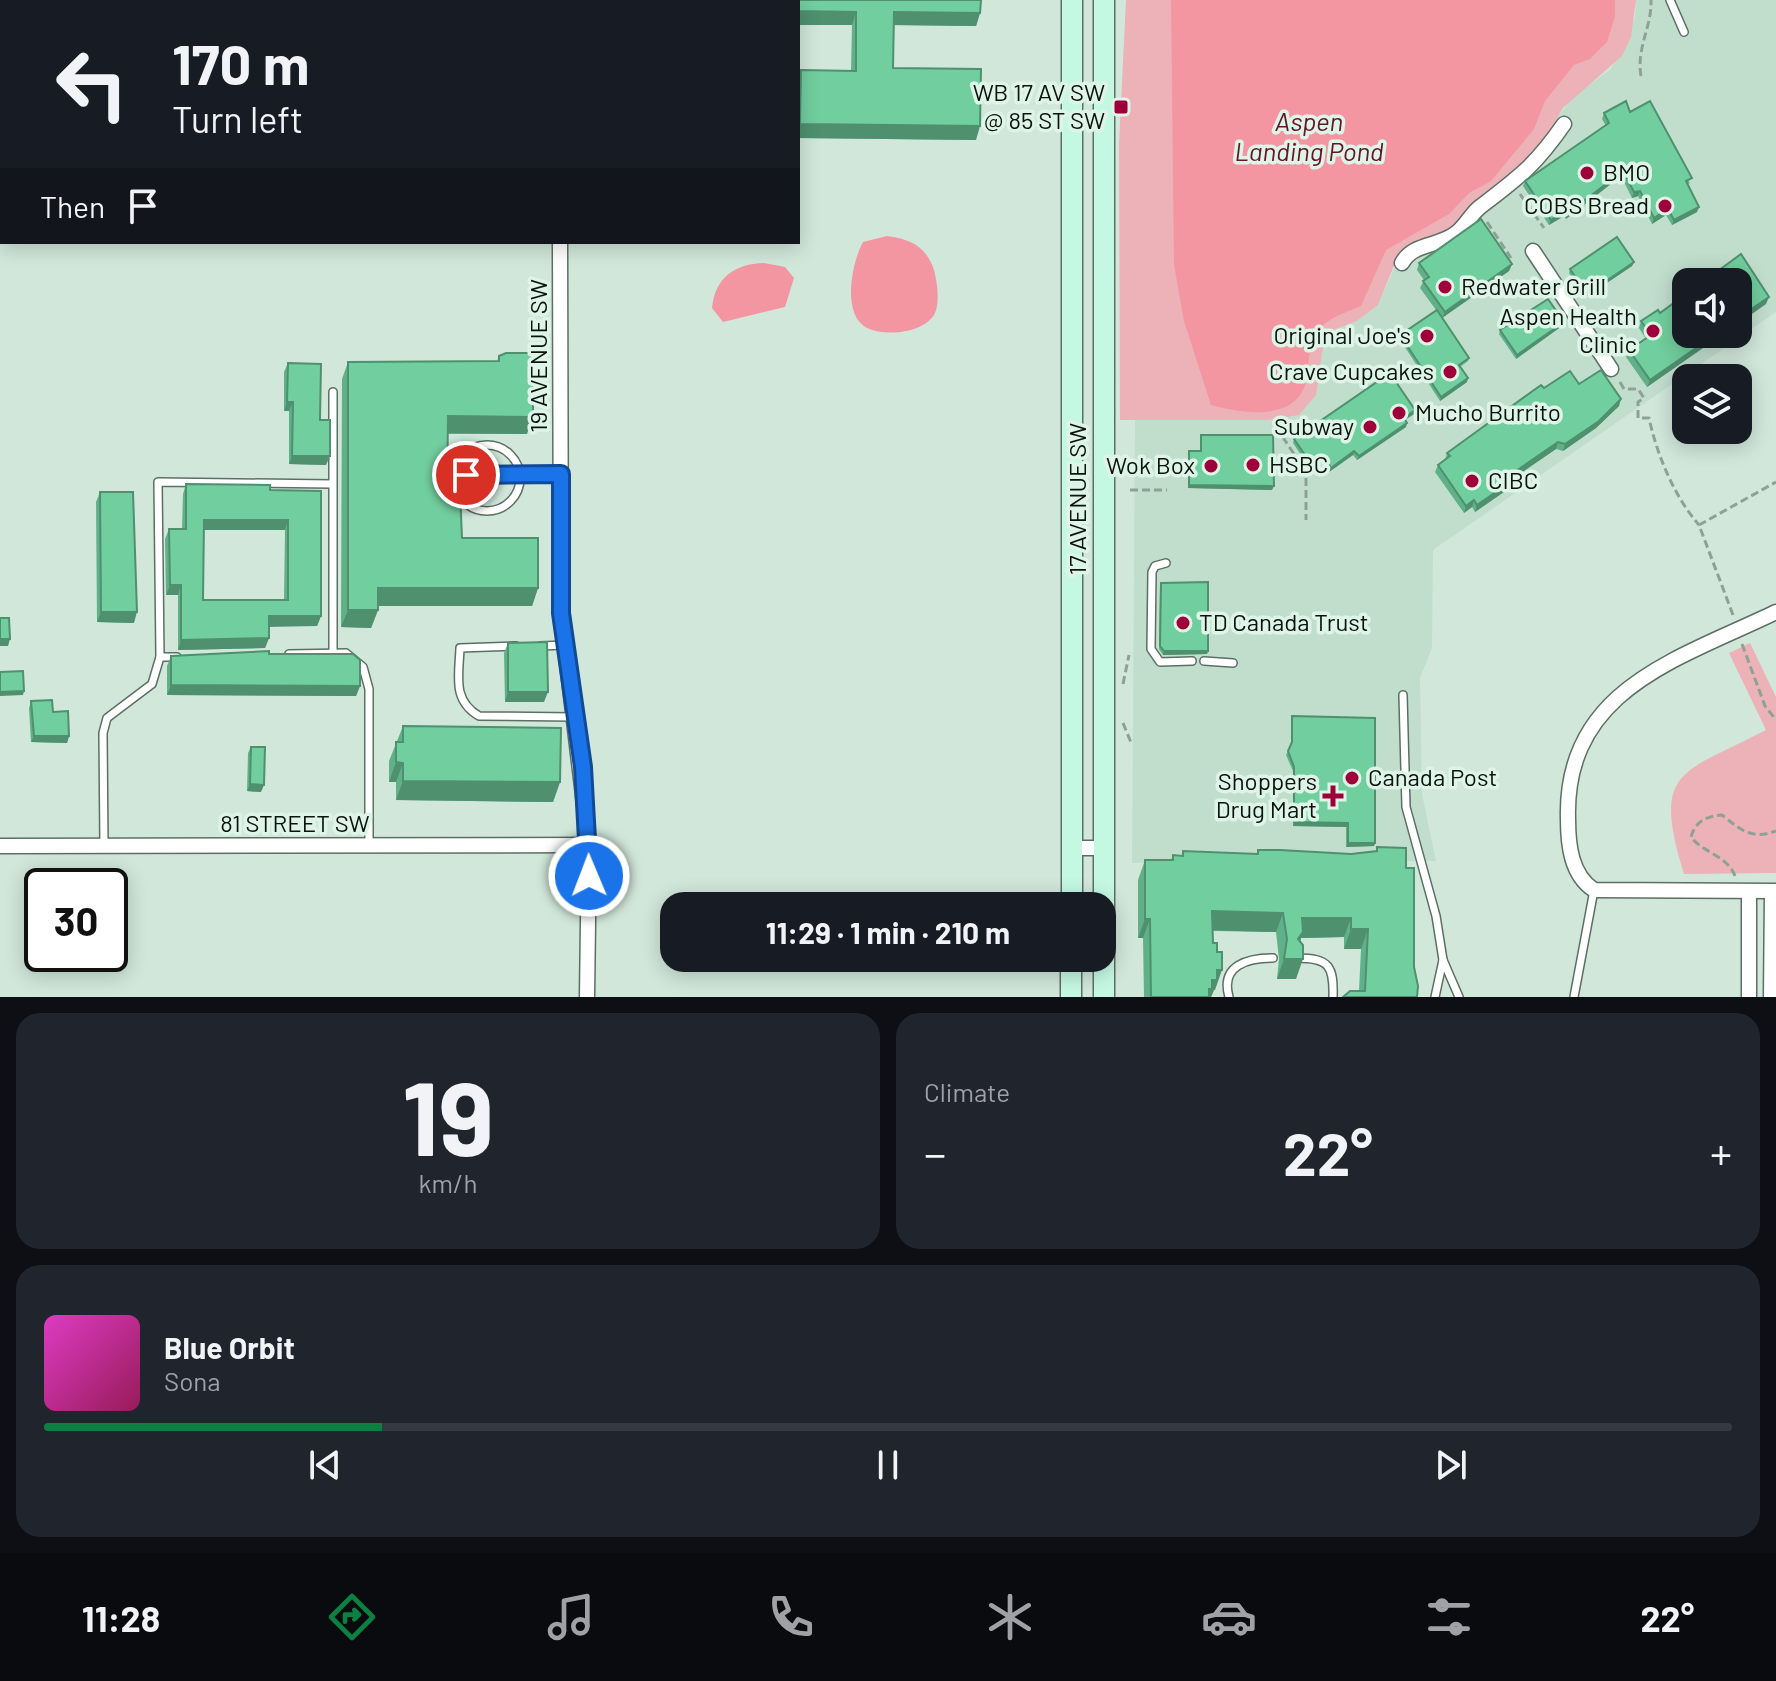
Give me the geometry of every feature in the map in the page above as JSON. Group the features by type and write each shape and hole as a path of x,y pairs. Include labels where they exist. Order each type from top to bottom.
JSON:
{"main road":[{"name":"17 AVENUE SW","path":"1072,0 1072,892"},
{"name":"17 AVENUE SW","path":"1104,0 1104,997"},
{"path":"1072,202 1104,202"},
{"path":"1072,446 1104,445"},
{"path":"1070,995 1071,972"}],"street":[{"path":"1402,263 1413,249 1441,243 1455,234 1478,209 1514,184 1564,124"},
{"name":"19 AVENUE SW","path":"560,244 561,613 576,717 589,845 587,997"},
{"path":"1533,251 1615,375"},
{"path":"1771,997 1774,892 1594,890 1582,881 1568,846 1567,794 1579,749 1599,715 1634,681 1776,612"},
{"name":"81 STREET SW","path":"0,846 589,845"},
{"path":"1072,848 1104,848"},
{"path":"1749,892 1749,997"}],"lane":[{"path":"1670,0 1684,32"},
{"path":"333,392 333,653"},
{"path":"479,446 501,448 510,455 520,475 520,485 509,503 489,511 479,510 461,499 454,480 460,458 479,446"},
{"path":"466,475 561,474"},
{"path":"104,846 103,733 107,718 152,684 160,657 158,482 332,484"},
{"path":"1166,563 1155,566 1152,572 1151,649 1160,662 1192,661"},
{"path":"536,646 566,645"},
{"path":"521,646 460,648 458,696 469,710 479,716 576,717"},
{"path":"286,654 346,653 363,667 369,689 369,846"},
{"path":"160,657 191,657"},
{"path":"1204,661 1233,663"},
{"path":"1403,695 1406,807 1436,916 1443,960 1459,997"},
{"path":"1574,997 1594,890"},
{"path":"1229,997 1226,987 1231,971 1243,960 1273,958"},
{"path":"1297,958 1317,958 1326,964 1333,977 1333,997"},
{"path":"1435,997 1443,960"}],"path":[{"path":"1641,76 1639,57 1650,19 1651,0"},
{"path":"1514,184 1544,228"},
{"path":"1478,209 1511,258"},
{"path":"1615,375 1624,389 1638,389 1644,398 1638,402 1638,418 1649,418 1654,442 1669,475 1699,525 1734,621"},
{"path":"1276,427 1306,472 1306,520"},
{"path":"1699,525 1776,482"},
{"path":"1130,490 1167,490"},
{"path":"1742,644 1765,706 1776,720"},
{"path":"1123,697 1129,655"},
{"path":"1122,721 1132,745"},
{"path":"1735,876 1723,860 1696,844 1691,837 1693,827 1701,820 1722,815 1743,832 1765,835 1776,831"}],"shaded area":[{"name":"Aspen Landing Pond","path":"1126,0 1636,0 1631,37 1622,56 1563,108 1535,155 1454,228 1410,244 1396,261 1378,305 1357,321 1333,330 1324,340 1316,395 1299,415 1268,420 1120,420 1119,144"},
{"path":"1636,0 1776,0 1776,312 1752,329 1752,268 1672,268 1672,348 1724,348 1701,364 1672,364 1672,384 1433,550 1432,648 1420,678 1422,794 1436,861 1132,863 1135,420 1286,419 1319,363 1324,340 1333,330 1357,321 1378,305 1401,253 1410,244 1433,238 1553,123 1574,96 1611,69 1635,18"},
{"path":"1750,643 1776,697 1776,873 1684,874 1671,813 1673,793 1681,779 1694,767 1766,730 1729,653"}],"water":[{"name":"Aspen Landing Pond","path":"1171,0 1615,0 1615,16 1607,42 1590,59 1574,65 1545,101 1534,129 1491,181 1469,193 1449,214 1386,250 1361,306 1335,317 1318,330 1309,354 1307,379 1299,397 1277,410 1250,412 1211,405 1184,321 1174,265"},
{"path":"887,236 903,239 922,249 934,270 937,308 930,320 914,329 875,331 859,321 854,312 851,288 859,251 863,242"},
{"path":"764,263 785,267 794,278 785,307 723,322 712,308 722,280 744,266"}],"building":[{"path":"800,0 981,0 980,13 894,12 893,68 981,69 980,126 800,124 801,70 856,71 856,12 800,11"},
{"path":"1626,101 1630,112 1650,101 1692,178 1686,181 1699,207 1674,220 1668,209 1654,218 1640,191 1634,192 1623,171 1568,213 1566,210 1551,220 1525,181 1609,123 1604,113"},
{"path":"1481,219 1512,264 1445,312 1423,281 1429,277 1419,263"},
{"path":"1617,237 1634,262 1587,294 1570,269"},
{"path":"1741,254 1750,268 1722,268"},
{"path":"1752,271 1769,297 1752,309"},
{"path":"1548,299 1564,322 1517,355 1500,330"},
{"path":"1672,304 1672,348 1696,348 1650,380 1629,350 1651,335 1641,321 1658,310 1660,313"},
{"path":"1437,310 1469,358 1459,365 1468,378 1441,397 1400,335"},
{"path":"533,353 533,417 448,416 447,491 460,491 462,538 538,538 538,588 378,588 378,610 348,610 348,362 499,361 499,356"},
{"path":"288,363 321,364 320,420 330,420 330,456 292,456 293,402 287,402"},
{"path":"1601,370 1621,399 1599,421 1565,444 1558,442 1516,471 1516,478 1477,505 1474,500 1466,506 1438,465 1450,456 1447,453 1541,385 1544,388 1570,371 1579,384"},
{"path":"1390,373 1415,410 1404,418 1407,423 1359,456 1354,451 1331,468 1324,457 1312,465 1294,439"},
{"path":"1201,435 1273,435 1274,486 1189,485 1189,451 1201,451"},
{"path":"186,484 270,485 270,490 321,491 321,616 269,616 269,638 181,640 181,585 170,585 169,529 186,529","holes":["204,520 288,520 288,600 203,600"]},
{"path":"100,492 133,492 137,612 101,612"},
{"name":"TD Canada Trust","path":"1208,582 1208,651 1164,651 1160,646 1161,583"},
{"path":"0,618 9,618 10,639 0,639"},
{"path":"547,642 548,692 508,692 508,643"},
{"path":"269,651 269,654 353,654 360,660 360,686 171,685 171,656"},
{"path":"23,671 24,691 0,692 0,672"},
{"path":"52,700 53,712 68,711 69,736 34,736 31,701"},
{"name":"Shoppers Drug Mart","path":"1292,716 1375,718 1375,843 1348,843 1348,823 1294,822 1294,767 1288,751 1292,742"},
{"path":"403,726 561,728 560,782 403,781 403,763 396,762 396,742 403,742"},
{"path":"251,747 265,747 264,785 250,784"},
{"path":"1377,847 1406,848 1406,868 1414,868 1417,997 1343,997 1350,991 1365,991 1368,929 1351,929 1351,918 1302,918 1303,932 1298,939 1303,945 1303,959 1284,959 1287,939 1283,913 1212,911 1213,943 1217,943 1217,952 1222,952 1222,970 1217,970 1217,980 1212,980 1209,997 1151,997 1150,919 1145,919 1145,860 1173,860 1173,855 1183,856 1183,851 1258,854 1258,850 1280,850 1351,854 1377,851"}],"place":[{"name":"WB 17 AV SW @ 85 ST SW","path":"1121,107"},
{"name":"BMO","path":"1587,173"},
{"name":"COBS Bread","path":"1665,206"},
{"name":"Redwater Grill","path":"1445,287"},
{"name":"Aspen Health Clinic","path":"1653,331"},
{"name":"Original Joe's","path":"1427,336"},
{"name":"Crave Cupcakes","path":"1450,372"},
{"name":"Mucho Burrito","path":"1399,413"},
{"name":"Subway","path":"1370,427"},
{"name":"HSBC","path":"1253,465"},
{"name":"Wok Box","path":"1211,466"},
{"name":"CIBC","path":"1472,481"},
{"name":"TD Canada Trust","path":"1183,623"},
{"name":"Canada Post","path":"1352,778"},
{"name":"Shoppers Drug Mart","path":"1333,796"}],"route":[{"path":"466,475 561,474 561,613 583,767 589,876"}]}
